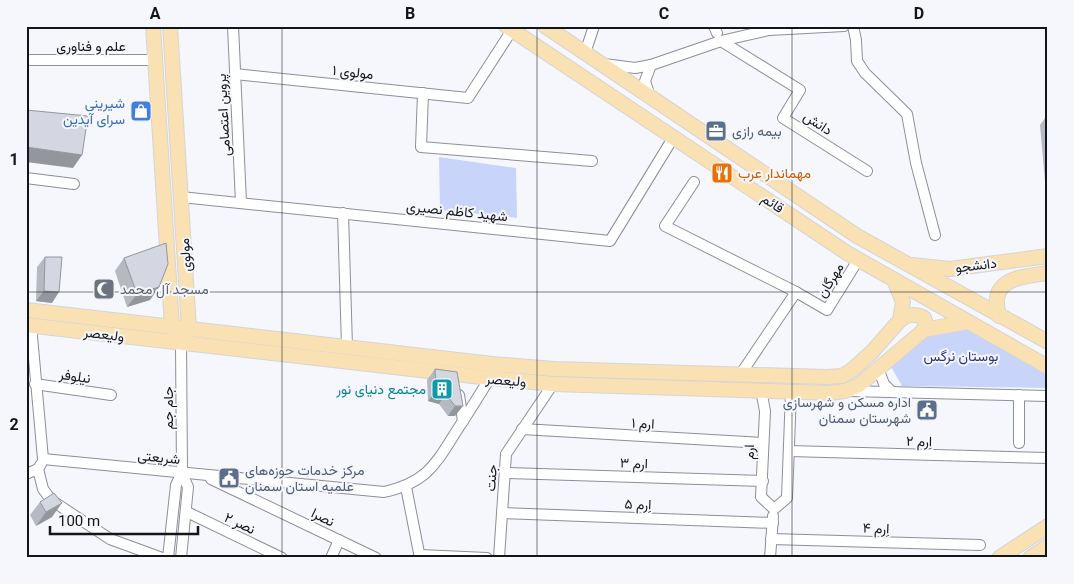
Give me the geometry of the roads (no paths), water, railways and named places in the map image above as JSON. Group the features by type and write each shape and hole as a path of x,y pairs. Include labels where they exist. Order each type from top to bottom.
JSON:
{"main road":[{"name":"مولوی","path":"153,26 172,327 181,343"},
{"name":"مولوی","path":"170,26 189,329"},
{"name":"قائم","path":"545,26 857,236 1048,342"},
{"name":"قائم","path":"509,28 858,260 894,282 1048,366"},
{"path":"155,60 172,59"},
{"name":"دانشجو","path":"905,264 950,269 1048,256"},
{"name":"دانشجو","path":"999,316 996,301 1002,287 1010,280 1019,277 1048,273"},
{"path":"894,282 903,302 900,320"},
{"name":"ولیعصر","path":"26,310 492,364 554,369 827,377 842,376 872,352 900,320"},
{"path":"900,320 910,314 918,315 924,318 926,324 924,330"},
{"name":"ولیعصر","path":"28,325 456,375 553,384 791,392 845,391 859,385 924,330 967,322"},
{"path":"181,343 189,329"},
{"path":"456,375 458,360"},
{"path":"490,378 492,364"},
{"path":"999,558 1048,526"},
{"path":"1030,558 1048,546"}],"street":[{"name":"پروین اعتصامی","path":"233,26 241,203"},
{"path":"585,53 594,26"},
{"path":"599,63 635,68 650,65 717,33 844,26"},
{"path":"852,26 856,40 857,61 865,73 907,114 916,163 935,235"},
{"name":"مولوی ۱","path":"235,74 468,98 509,28"},
{"name":"دانش","path":"717,33 800,90 783,118 867,171"},
{"name":"علم و فناوری","path":"26,60 155,60"},
{"path":"650,65 645,81 650,97"},
{"path":"423,93 421,147 592,160"},
{"name":"شهید کاظم نصیری","path":"181,197 610,241 674,138"},
{"path":"26,178 74,184"},
{"path":"694,182 664,226 796,292 740,375"},
{"path":"343,213 347,347"},
{"name":"مهرگان","path":"796,292 827,310 858,260"},
{"path":"28,325 43,459 38,469 43,489 51,500 110,539 162,558"},
{"name":"جام جم","path":"181,343 182,473 188,487 181,558"},
{"path":"878,368 884,384 892,392"},
{"path":"456,375 463,421"},
{"name":"شریعتی","path":"43,459 384,492 406,487 422,478 435,463 490,378"},
{"name":"نیلوفر","path":"35,384 111,395"},
{"name":"جنت","path":"499,558 506,454 553,384"},
{"name":"ارم","path":"761,390 765,411 761,497 774,509"},
{"path":"845,391 1048,396"},
{"path":"770,558 774,509 787,498 791,392"},
{"path":"1019,395 1019,443"},
{"name":"ارم ۱","path":"522,429 763,444"},
{"name":"اِرم ۲","path":"789,451 1048,458"},
{"path":"26,474 38,469"},
{"name":"جام جم","path":"168,558 176,485 182,473"},
{"name":"ارم ۳","path":"505,473 763,481"},
{"name":"نصرا","path":"204,475 376,558"},
{"path":"406,487 420,557 487,558"},
{"name":"نصر ۲","path":"187,512 282,558"},
{"name":"اِرم ۵","path":"502,513 773,523"},
{"name":"اِرم ۴","path":"771,539 980,545"},
{"path":"331,558 339,540"}],"place":[{"name":"شیرینی سرای آیدین","path":"141,111"},
{"name":"بیمه رازی","path":"716,131"},
{"name":"مهماندار عرب","path":"722,173"},
{"name":"مسجد آل محمد","path":"104,289"},
{"name":"مجتمع دنیای نور","path":"442,389"},
{"name":"اداره مسکن و شهرسازی شهرستان سمنان","path":"927,410"},
{"name":"مرکز خدمات حوزه‌های علمیه استان سمنان","path":"229,478"}],"park label":[{"name":"بوستان نرگس","path":"961,356"}]}
